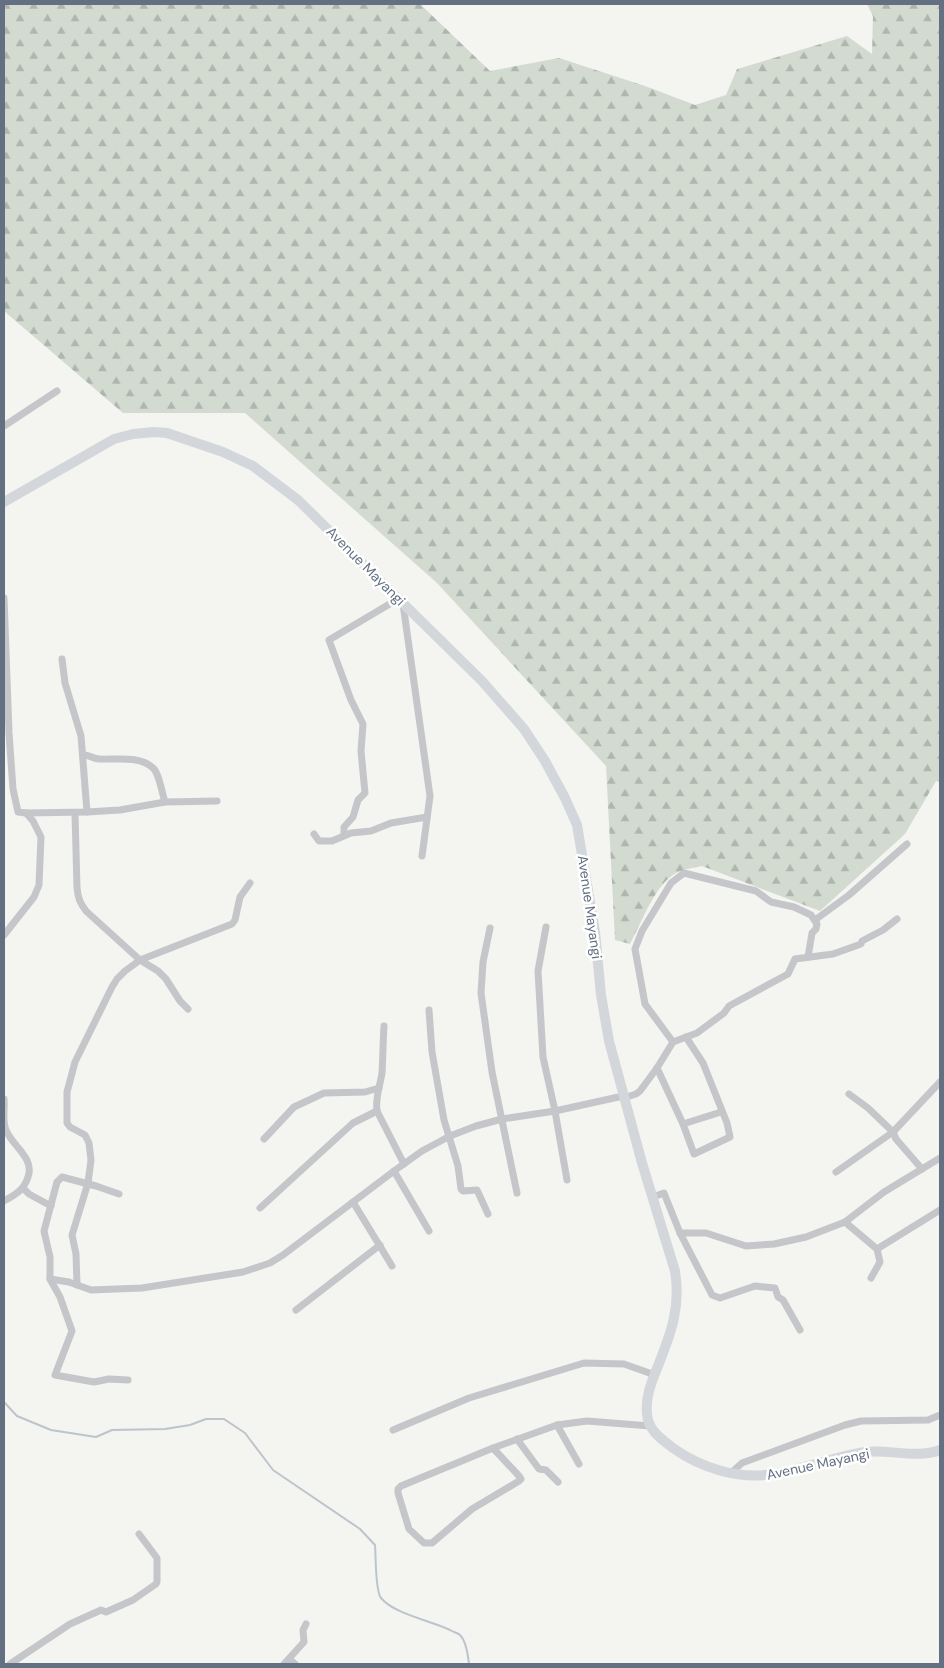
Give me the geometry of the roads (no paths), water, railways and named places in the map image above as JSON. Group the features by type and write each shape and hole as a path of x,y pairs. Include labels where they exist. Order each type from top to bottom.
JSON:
{"street":[{"path":"4,426 56,390"},
{"name":"Avenue Mayangi","path":"4,502 114,439 133,434 167,433 223,452 253,466 298,500 482,681 524,729 545,761 573,814 580,838 595,932 603,1012 624,1097 675,1271 678,1296 674,1323 646,1406 650,1426 659,1438 692,1460 712,1469 760,1476 772,1475 865,1452 920,1454 939,1452"},
{"path":"4,598 7,685 14,789 16,810 18,812 74,813 165,802 217,801"},
{"path":"344,835 344,826 353,817 358,800 365,794 361,752 364,726 329,640 401,602 430,796 422,856"},
{"path":"62,658 65,683 81,736 84,754 87,812"},
{"path":"84,754 96,759 115,758 141,762 150,766 156,771 165,802"},
{"path":"4,936 34,897 39,885 41,837 33,821 26,813"},
{"path":"74,813 78,897 86,911 140,960 166,979 180,1001 188,1009"},
{"path":"314,834 320,841 332,841 344,835 371,831 391,823 427,817"},
{"path":"814,920 849,895 907,844"},
{"path":"673,1042 645,1004 635,948 642,931 671,884 684,873 756,891 771,902 794,907 811,915 817,924 816,929 812,933 808,957"},
{"path":"77,1285 77,1267 72,1235 88,1184 91,1149 85,1135 70,1127 67,1123 67,1092 68,1082 83,1043 117,979 140,960 232,924 236,920 240,897 250,883"},
{"path":"50,1279 69,1282 92,1290 142,1288 243,1272 270,1263 428,1147 450,1136 502,1119 636,1094 657,1068 673,1042 695,1034 712,1023 729,1006 788,974 795,959 834,954 861,944 862,940 883,930 897,919"},
{"path":"490,928 480,990 492,1072 518,1193"},
{"path":"546,928 538,965 543,1057 555,1110 567,1180"},
{"path":"429,1010 432,1052 444,1120 450,1136 462,1190 477,1190 488,1214"},
{"path":"384,1026 382,1074 376,1099 377,1111 404,1164"},
{"path":"657,1068 683,1124 694,1154 730,1137 703,1064 686,1037"},
{"path":"836,1172 893,1132 940,1082"},
{"path":"264,1140 294,1106 324,1093 365,1092 379,1088"},
{"path":"849,1094 868,1108 893,1132 896,1139 922,1169"},
{"path":"4,1099 5,1128 25,1157 30,1168 30,1174 23,1188 4,1201"},
{"path":"260,1208 353,1123 377,1111"},
{"path":"683,1124 722,1112"},
{"path":"680,1233 706,1234 739,1245 764,1245 806,1237 845,1222 884,1192 940,1158"},
{"path":"394,1171 429,1230"},
{"path":"119,1194 88,1184 60,1178 44,1231 50,1257 50,1279 60,1297 72,1331 56,1375 94,1382 109,1379 128,1380"},
{"path":"23,1188 29,1194 51,1206"},
{"path":"653,1197 664,1193 680,1233 712,1295 720,1298 755,1286 775,1288 778,1297 783,1300 800,1330"},
{"path":"353,1202 392,1266"},
{"path":"877,1249 940,1210"},
{"path":"845,1222 877,1249 880,1262 871,1278"},
{"path":"296,1310 380,1245"},
{"path":"394,1430 469,1398 584,1363 624,1364 655,1375"},
{"path":"731,1473 742,1463 845,1425 860,1421 928,1420 940,1415"},
{"path":"493,1448 521,1478 519,1481 472,1509 432,1543 424,1543 407,1525 398,1490 401,1486 493,1448 557,1426 587,1421 650,1426"},
{"path":"557,1426 578,1464"},
{"path":"517,1439 539,1469 546,1470 558,1482"},
{"path":"10,1664 70,1624 101,1610 106,1612 133,1600 156,1584 157,1558 139,1534"},
{"path":"289,1662 304,1642 303,1630 306,1624"}],"waterway":[{"path":"4,1402 17,1416 51,1430 96,1437 112,1430 165,1429 190,1425 206,1419 224,1419 245,1433 273,1470 360,1529 375,1545 377,1581 381,1598 387,1604 404,1613 459,1634 466,1645 469,1664"}]}
